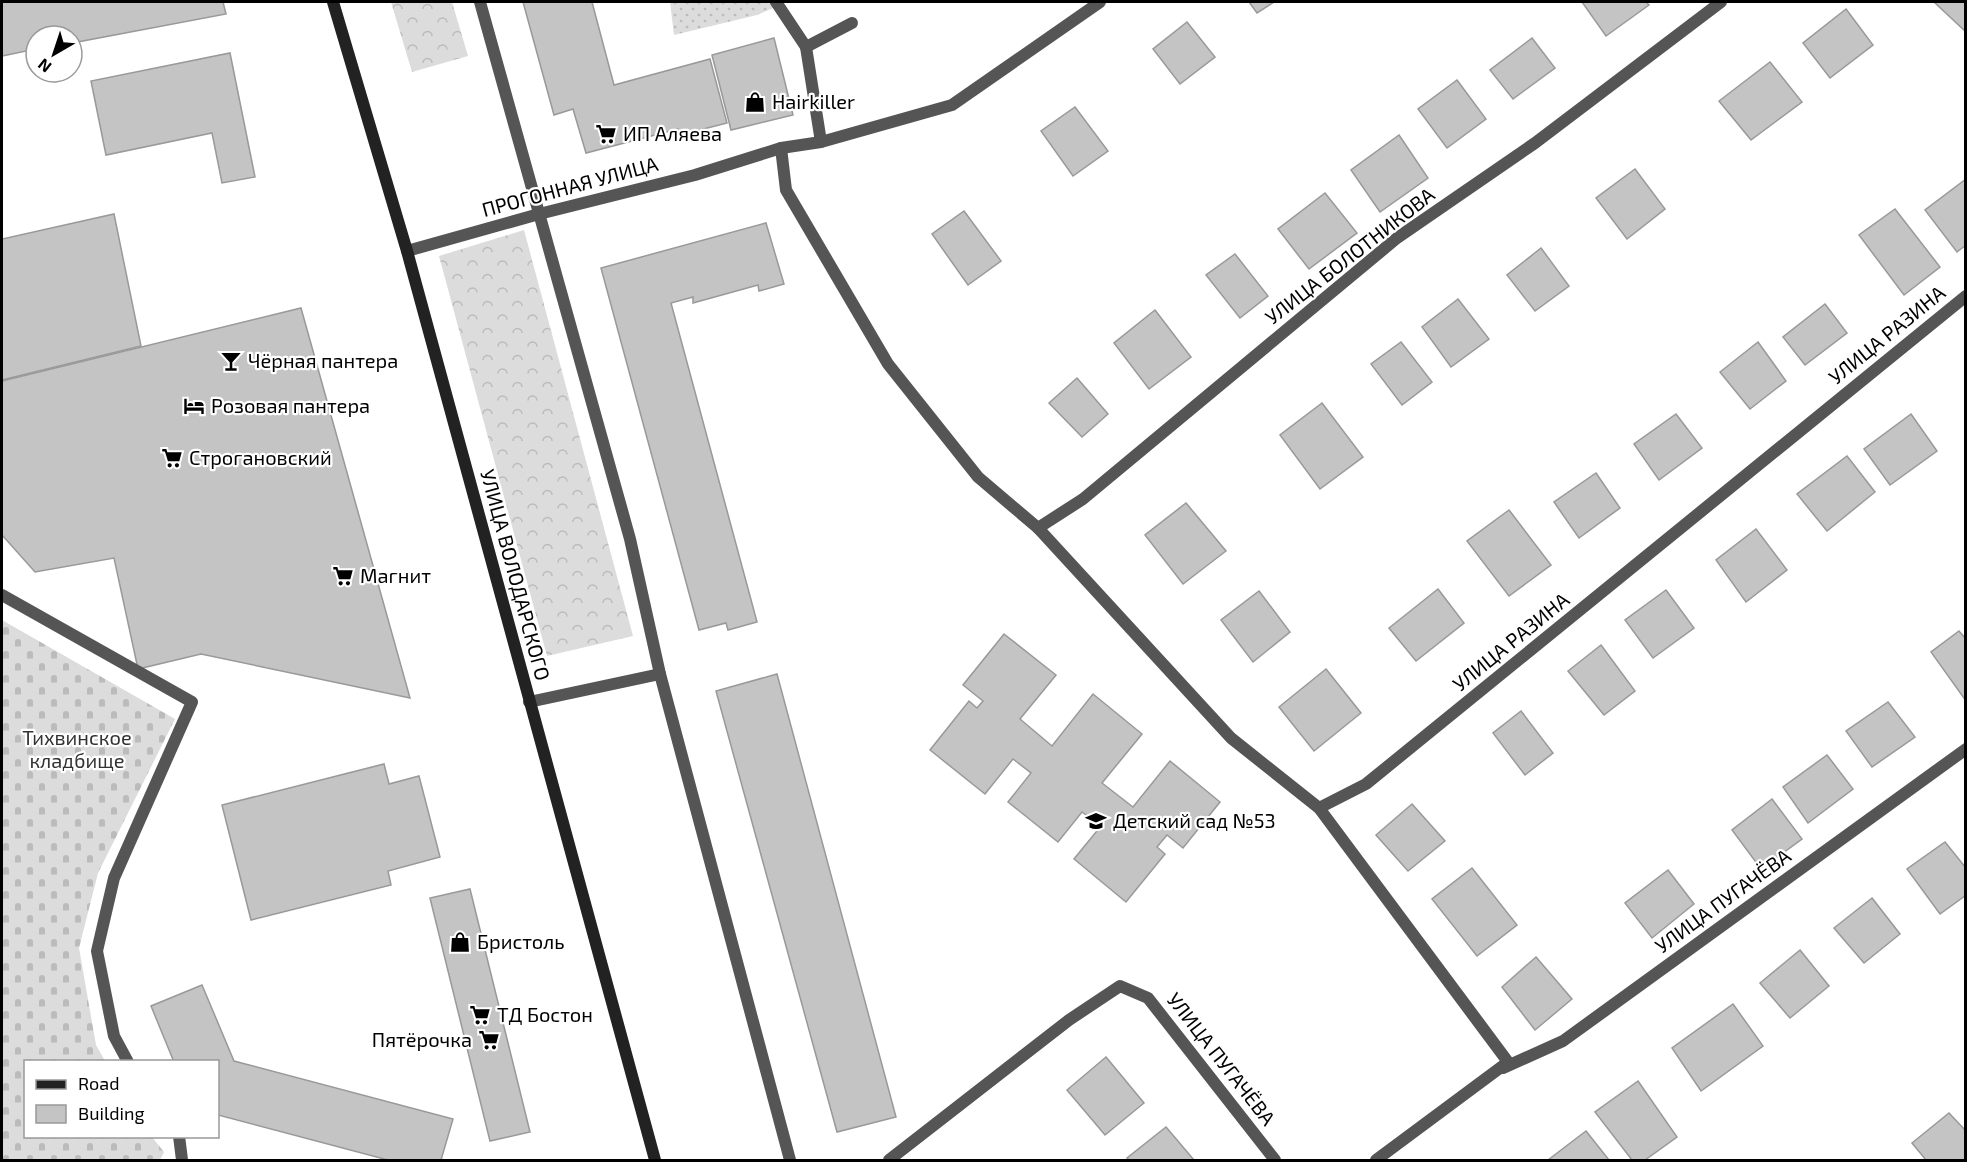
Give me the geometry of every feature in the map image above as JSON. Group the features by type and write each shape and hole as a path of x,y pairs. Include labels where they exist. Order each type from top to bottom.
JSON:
{"main road":[{"name":"УЛИЦА ВОЛОДАРСКОГО","path":"333,2 407,251 655,1161"}],"street":[{"path":"480,2 630,539 660,675 790,1161"},
{"path":"776,2 806,46 821,142"},
{"name":"ПРОГОННАЯ УЛИЦА","path":"407,251 539,214 695,175 782,148 821,142 952,105 1100,2"},
{"name":"УЛИЦА БОЛОТНИКОВА","path":"1038,528 1083,499 1396,238 1535,143 1721,2"},
{"path":"806,46 852,23"},
{"path":"782,148 786,190 888,364 978,477 1038,528 1232,738 1319,808"},
{"name":"УЛИЦА РАЗИНА","path":"1319,808 1366,784 1965,296"},
{"path":"2,595 192,702 114,878 97,951 114,1036 127,1060"},
{"path":"529,702 660,675"},
{"name":"УЛИЦА ПУГАЧЁВА","path":"1495,1072 1563,1041 1965,749"},
{"name":"УЛИЦА ПУГАЧЁВА","path":"1319,808 1508,1062 1376,1161"},
{"name":"УЛИЦА ПУГАЧЁВА","path":"889,1161 1069,1020 1120,986 1148,998 1275,1161"},
{"path":"179,1138 182,1161"}],"green space":[{"path":"391,2 452,2 468,56 412,72"},
{"path":"670,2 787,2 757,15 674,35"},
{"path":"524,230 633,636 547,656 439,256"},
{"name":"Тихвинское кладбище","path":"2,620 175,719 98,873 79,948 96,1045 104,1060 24,1060 24,1138 153,1138 164,1152 160,1160 2,1160"}],"building":[{"path":"2,2 223,2 226,14 84,41 84,24 24,24 24,51 2,56"},
{"path":"523,2 592,2 614,85 710,59 727,123 680,135 678,129 586,153 573,109 554,115"},
{"path":"1249,2 1274,2 1257,13"},
{"path":"1582,2 1646,2 1649,5 1606,36"},
{"path":"1934,2 1966,2 1966,32"},
{"path":"1846,9 1873,45 1830,78 1803,43"},
{"path":"1187,22 1215,57 1180,84 1153,49"},
{"path":"774,38 793,115 731,130 712,55"},
{"path":"1532,38 1555,68 1513,99 1490,70"},
{"path":"230,53 255,177 222,183 212,133 106,155 91,81"},
{"path":"1770,62 1802,102 1751,140 1719,101"},
{"path":"1457,80 1486,119 1447,148 1418,109"},
{"path":"1075,107 1108,151 1073,176 1041,131"},
{"path":"1399,135 1428,178 1380,212 1351,170"},
{"path":"1635,169 1665,209 1627,239 1596,198"},
{"path":"1966,179 1966,245 1957,252 1925,210"},
{"path":"1325,193 1357,233 1309,269 1278,229"},
{"path":"1895,209 1940,267 1904,295 1859,235"},
{"path":"964,211 1001,261 968,285 932,234"},
{"path":"114,214 141,346 2,380 2,239"},
{"path":"766,223 784,284 759,291 758,285 693,303 693,297 671,303 757,622 728,630 726,623 699,630 601,268"},
{"path":"1541,248 1569,286 1535,311 1507,275"},
{"path":"1235,254 1268,296 1240,318 1206,275"},
{"path":"1458,299 1489,339 1451,367 1422,327"},
{"path":"1825,304 1847,333 1805,365 1783,337"},
{"name":"Строгановский","path":"301,308 410,698 201,654 138,669 114,558 35,572 2,535 2,381"},
{"path":"1155,310 1191,357 1149,389 1114,343"},
{"path":"1401,342 1432,382 1402,405 1371,364"},
{"path":"1758,342 1786,381 1750,409 1720,372"},
{"path":"1077,378 1108,414 1082,437 1049,403"},
{"path":"1322,403 1363,457 1320,489 1280,435"},
{"path":"1676,414 1702,448 1659,480 1634,444"},
{"path":"1911,414 1937,451 1890,485 1864,449"},
{"path":"1847,456 1875,492 1827,531 1797,494"},
{"path":"1596,473 1620,508 1579,538 1554,502"},
{"path":"1186,503 1226,551 1183,584 1145,535"},
{"path":"1509,510 1551,565 1509,596 1467,541"},
{"path":"1756,529 1787,570 1746,602 1716,560"},
{"path":"1438,589 1464,623 1416,661 1389,628"},
{"path":"1666,590 1694,628 1653,658 1625,620"},
{"path":"1259,591 1290,632 1253,662 1221,620"},
{"path":"1959,631 1966,639 1966,701 1931,652"},
{"path":"1004,634 1056,675 1020,719 1052,746 1093,694 1142,734 1102,783 1133,807 1170,761 1220,802 1183,848 1167,835 1157,847 1165,854 1126,902 1074,859 1101,826 1082,812 1058,842 1008,802 1031,773 1013,759 985,794 930,750 969,701 977,708 983,701 963,685"},
{"path":"1601,645 1635,691 1604,715 1568,671"},
{"path":"1326,669 1361,713 1314,751 1279,707"},
{"path":"777,674 896,1117 837,1132 716,691"},
{"path":"1888,702 1915,737 1872,767 1846,731"},
{"path":"1521,711 1553,753 1525,775 1493,733"},
{"path":"1827,755 1853,789 1808,823 1783,787"},
{"path":"384,764 389,784 419,776 440,857 388,871 391,885 251,920 222,805"},
{"path":"1772,799 1802,839 1761,869 1732,830"},
{"path":"1412,804 1445,841 1408,871 1376,835"},
{"path":"1945,842 1966,868 1966,895 1940,914 1907,869"},
{"path":"1472,868 1517,925 1477,956 1432,899"},
{"path":"1668,870 1694,904 1652,938 1625,903"},
{"name":"ТД Бостон","path":"470,889 530,1132 490,1141 430,898"},
{"path":"1872,898 1900,934 1864,963 1834,928"},
{"path":"1800,950 1829,986 1790,1018 1760,983"},
{"path":"1536,957 1572,999 1535,1030 1502,987"},
{"path":"202,985 234,1061 453,1119 441,1160 388,1160 219,1115 219,1060 173,1060 151,1006"},
{"path":"1733,1004 1763,1046 1701,1091 1672,1048"},
{"path":"1106,1057 1144,1103 1105,1135 1067,1090"},
{"path":"1638,1081 1677,1137 1645,1160 1632,1160 1595,1112"},
{"path":"1949,1113 1966,1131 1966,1160 1926,1160 1912,1143"},
{"path":"1166,1127 1194,1160 1130,1160 1127,1158"},
{"path":"1586,1131 1609,1160 1548,1160"}],"place":[{"name":"Hairkiller","path":"755,102"},
{"name":"ИП Аляева","path":"606,134"},
{"name":"Чёрная пантера","path":"231,361"},
{"name":"Розовая пантера","path":"194,406"},
{"name":"Строгановский","path":"172,458"},
{"name":"Магнит","path":"343,576"},
{"name":"Детский сад №53","path":"1096,821"},
{"name":"Бристоль","path":"460,942"},
{"name":"ТД Бостон","path":"480,1015"},
{"name":"Пятёрочка","path":"489,1040"}]}
